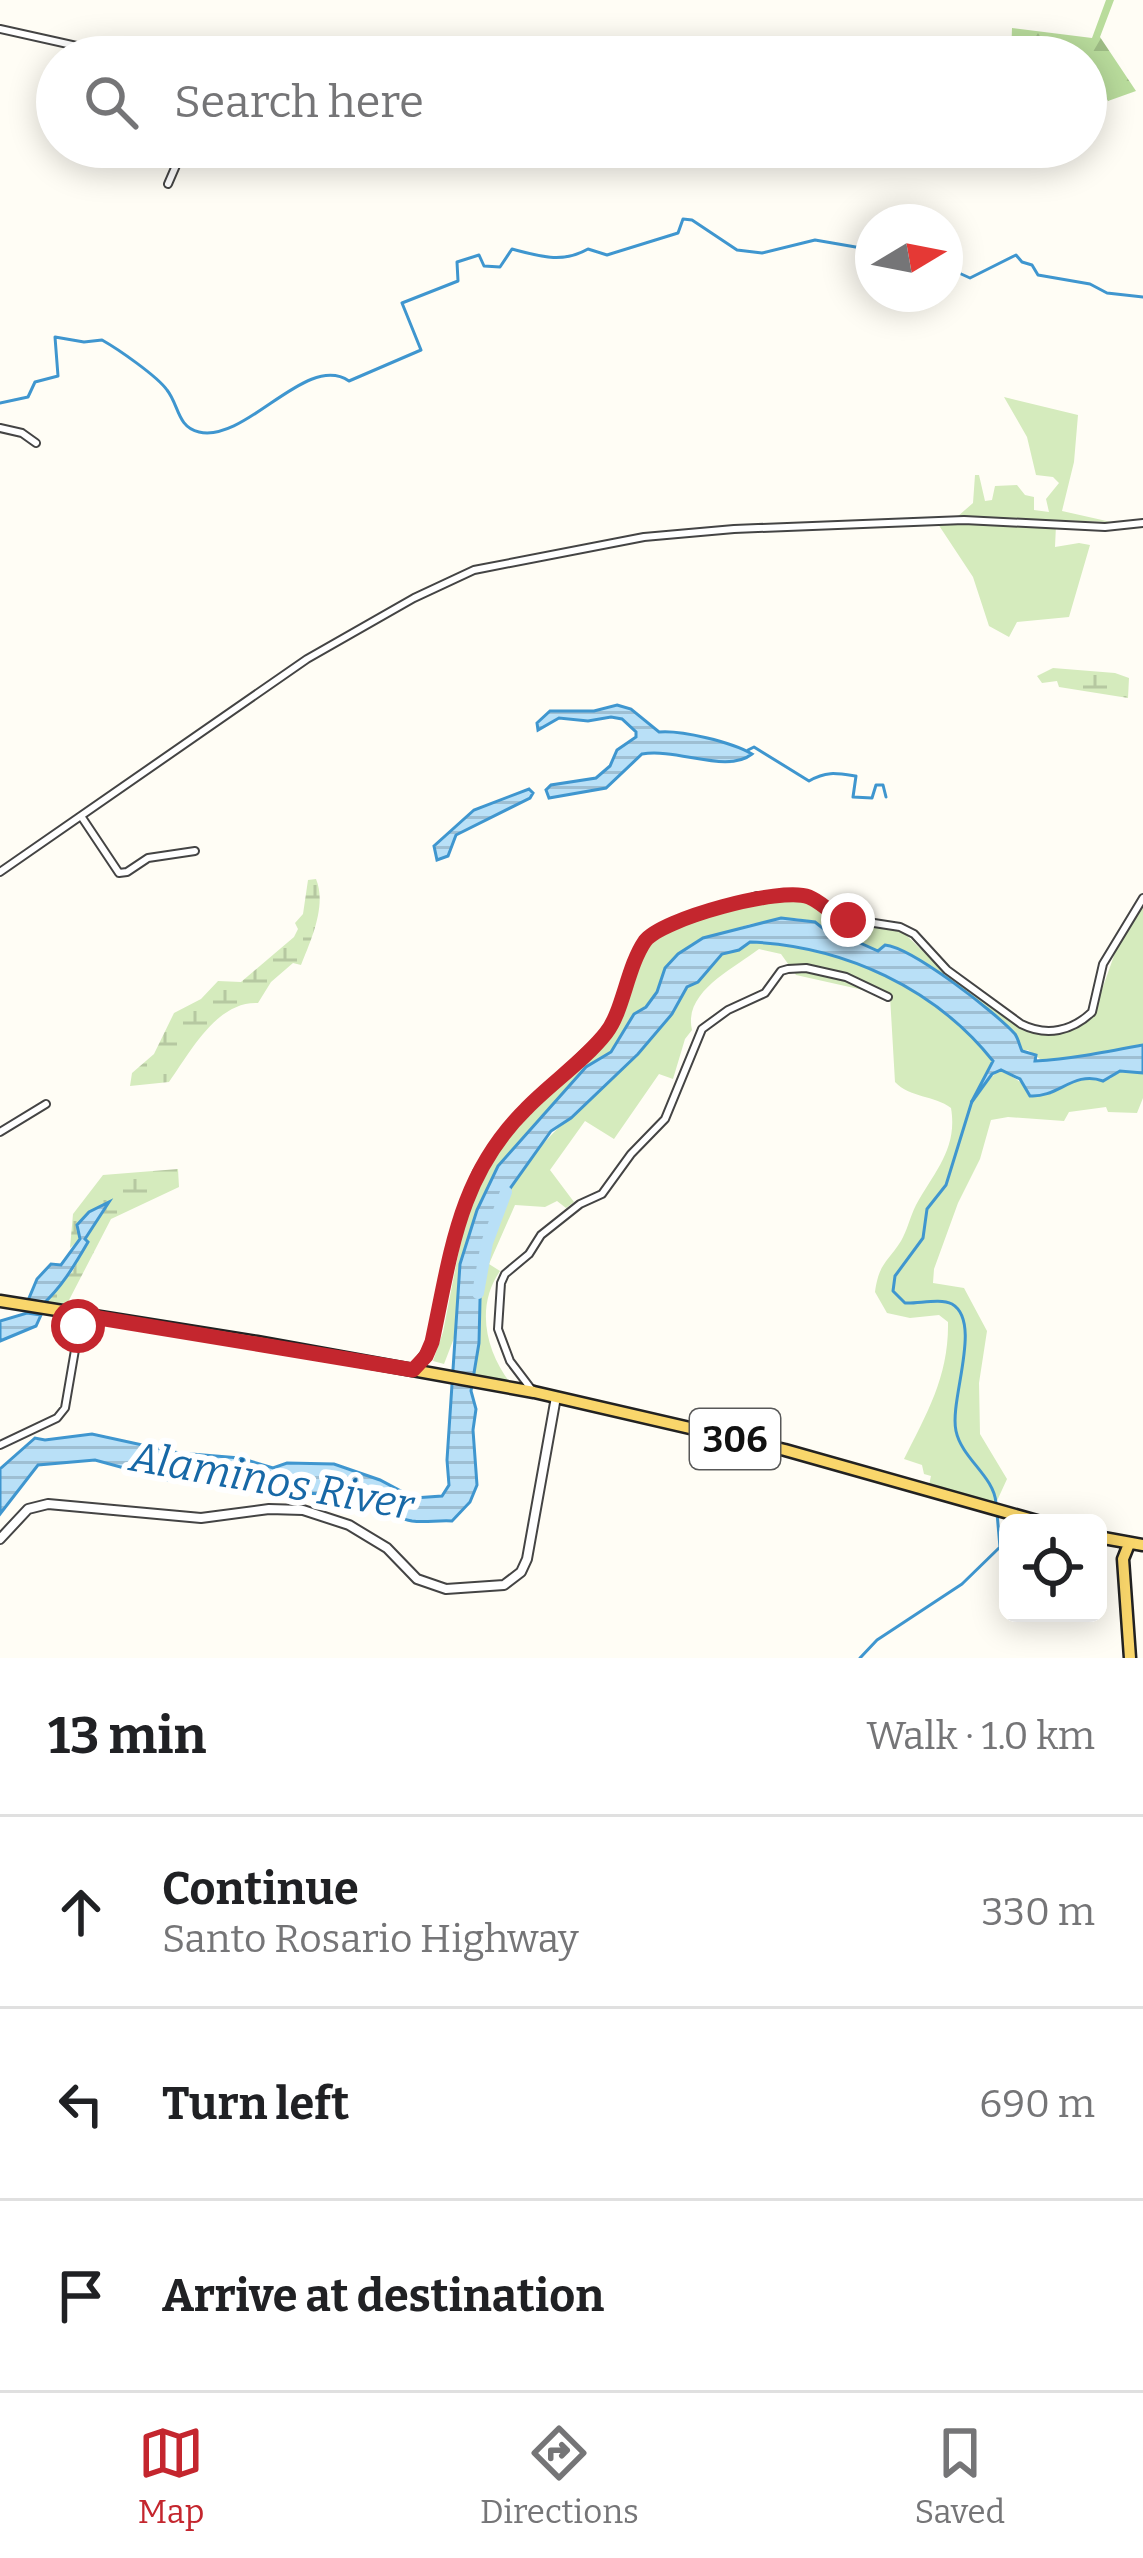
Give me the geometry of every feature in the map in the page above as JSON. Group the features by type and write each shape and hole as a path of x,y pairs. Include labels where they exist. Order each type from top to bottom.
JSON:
{"main road":[{"name":"306","path":"0,1301 534,1392 785,1450 1010,1514"},
{"path":"1107,1539 1138,1546 1124,1564"},
{"path":"1113,1541 1124,1564 1130,1658"}],"street":[{"path":"0,29 36,39"},
{"path":"168,184 175,168"},
{"path":"0,428 22,433 37,443"},
{"path":"0,872 307,659 474,570 644,537 734,529 964,520 1105,526 1143,523"},
{"path":"81,816 119,873 148,858 195,851"},
{"path":"413,1370 432,1342 460,1214 477,1172 525,1109 610,1029 632,967 656,929 757,896 809,897 836,917 914,934 947,970 1021,1024 1032,1030 1063,1030 1092,1012 1103,964 1143,898"},
{"path":"534,1392 510,1361 498,1329 501,1282 541,1234 580,1204 602,1194 664,1119 701,1029 765,993 781,971 788,969 847,977 888,998"},
{"path":"0,1132 46,1104"},
{"path":"0,1445 57,1418 65,1408 81,1315"},
{"path":"0,1540 17,1516 48,1504 201,1518 290,1508 350,1525 387,1548 431,1587 504,1585 521,1572 527,1559 556,1397"}],"green space":[{"path":"1106,0 1114,0 1100,36 1093,36"},
{"path":"1012,28 1076,36 1012,36"},
{"path":"1107,48 1136,91 1107,99"},
{"path":"1004,397 1078,415 1074,462 1062,511 1111,522 957,517 973,503 975,475 979,475 985,501 992,500 995,486 1017,485 1034,497 1034,510 1049,512 1046,499 1059,483 1053,477 1036,475 1027,437"},
{"path":"938,524 1056,525 1055,547 1090,545 1069,617 1017,622 1009,637 989,626 973,577"},
{"path":"1053,668 1129,678 1128,698 1059,687 1057,681 1042,683 1037,676"},
{"path":"316,879 319,911 301,965 293,963 271,982 258,1003 230,1010 218,1019 169,1082 130,1086 132,1073 154,1054 174,1013 201,999 218,981 241,982 294,937 308,880"},
{"path":"752,899 806,899 834,920 902,931 938,966 1024,1029 1068,1031 1094,1012 1116,950 1143,905 1143,1045 1043,1060 1022,1051 990,1011 914,957 885,945 879,951 849,938 835,938 815,922 796,918 750,924 691,944 661,977 657,992 634,1014 610,1052 586,1067 498,1166 465,1246 454,1338 444,1364 433,1361 467,1209 501,1143 569,1069 604,1039 645,944 657,931"},
{"path":"750,942 785,945 853,962 885,975 944,1012 994,1061 973,1099 1002,1070 1028,1087 1051,1094 1075,1079 1110,1079 1120,1071 1143,1073 1143,1098 1137,1113 1108,1112 1106,1107 1069,1112 1064,1121 991,1120 980,1159 934,1269 933,1283 964,1288 987,1331 979,1383 980,1434 1007,1479 996,1503 929,1485 931,1476 924,1474 922,1465 904,1459 941,1377 948,1322 939,1315 910,1318 887,1313 875,1292 881,1269 901,1241 948,1148 951,1108 895,1082 890,996 796,975 781,954 759,949 702,993 673,1079 659,1074 614,1139 585,1121 550,1170 574,1202 566,1208 557,1201 545,1207 515,1205 489,1264 500,1271 486,1314 495,1358 511,1384 473,1377 481,1315 480,1262 505,1196 542,1145 643,1048 694,982 722,955"},
{"path":"178,1169 179,1187 111,1219 67,1304 45,1302 72,1272 88,1243 84,1239 109,1203 89,1212 77,1225 80,1239 70,1248 73,1214 103,1175"}],"water":[{"path":"617,705 631,709 659,732 706,738 752,754 729,762 642,754 606,788 549,798 546,790 551,785 596,778 636,732 622,719 611,717 559,718 538,730 537,723 550,711 594,711"},
{"path":"529,789 530,798 456,835 448,856 437,860 434,846 474,810"},
{"path":"781,918 815,922 835,938 849,938 878,951 885,945 914,957 990,1011 1015,1034 1022,1051 1036,1055 1035,1061 1143,1045 1143,1073 1120,1071 1103,1081 1083,1079 1030,1096 1020,1079 1001,1070 992,1074 971,1103 993,1061 944,1012 853,962 785,945 750,942 722,954 698,982 687,987 672,1014 638,1054 551,1131 504,1197 481,1259 479,1343 471,1391 476,1409 477,1485 470,1502 452,1521 412,1521 318,1494 288,1496 168,1480 95,1460 38,1465 0,1514 0,1469 35,1438 92,1434 179,1453 240,1458 273,1468 287,1463 334,1464 414,1498 442,1496 449,1485 460,1264 477,1210 498,1166 586,1067 611,1052 634,1014 657,992 665,968 678,954 703,938"},
{"path":"109,1202 55,1291 41,1306 27,1303 37,1279 51,1264 61,1265 80,1239 77,1225"},
{"path":"27,1313 41,1315 36,1326 0,1341 0,1321"}],"waterway":[{"path":"0,403 28,397 35,382 58,376 55,337 102,340 162,384 186,425 199,432 217,432 237,425 314,378 332,375 349,381 421,350 402,303 458,281 457,262 479,255 484,266 500,267 512,249 550,257 588,249 607,255 678,233 683,219 692,220 737,250 762,253 815,240 855,247"},
{"path":"963,275 970,278 1016,255 1038,275 1143,297"},
{"path":"748,750 754,747 809,781 831,774 856,776 853,797 872,798 876,785 883,785 886,797"},
{"path":"972,1101 946,1185 927,1209 923,1238 895,1276 893,1291 905,1303 947,1302 961,1313 965,1344 956,1431 990,1484 996,1503"},
{"name":"Alaminos River","path":"478,1293 487,1243 506,1192"},
{"path":"860,1658 877,1640 962,1584 1000,1547 997,1513"}],"route":[{"path":"78,1326 81,1315 413,1370 432,1342 460,1214 477,1172 525,1109 610,1029 624,986 649,936 664,926 774,894 809,897 848,920"}]}
